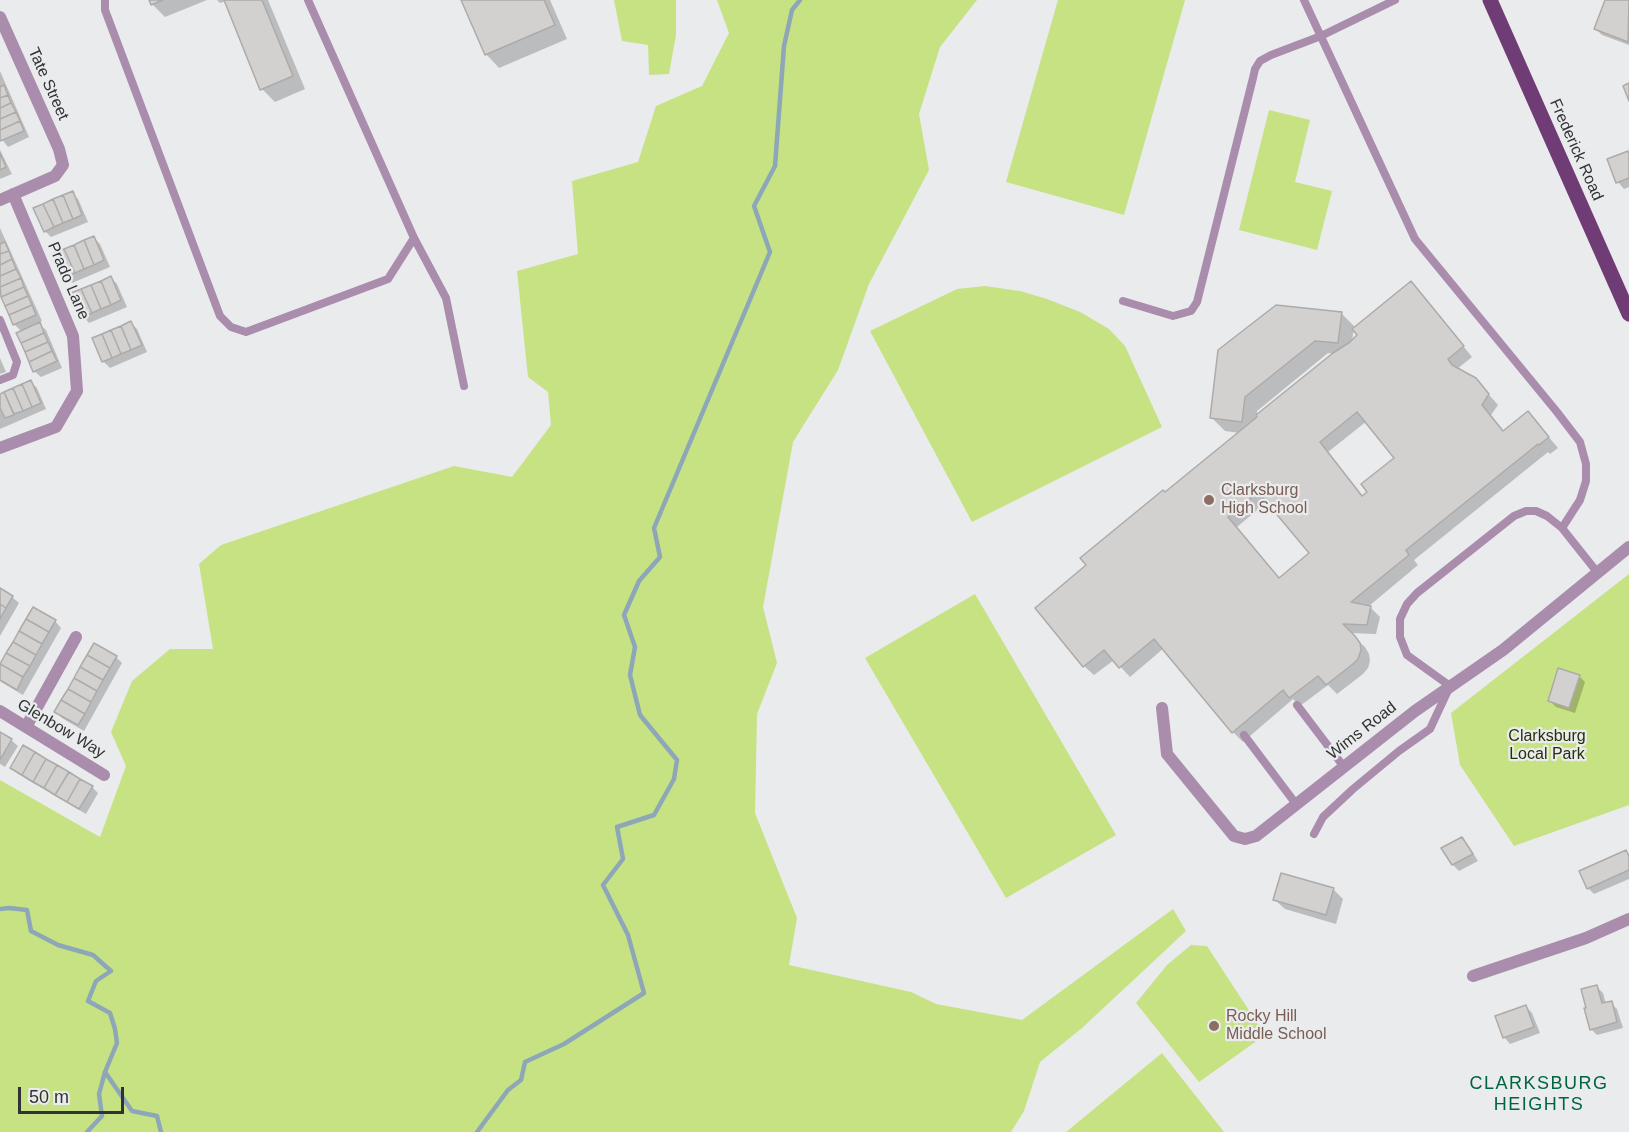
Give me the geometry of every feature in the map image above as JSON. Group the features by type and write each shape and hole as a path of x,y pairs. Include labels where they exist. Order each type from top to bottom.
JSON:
{"main road":[{"name":"Frederick Road","path":"1490,0 1629,314"}],"street":[{"name":"Tate Street","path":"0,17 59,149 63,165 55,176 13,194"},
{"path":"0,200 13,194"},
{"name":"Prado Lane","path":"0,448 56,427 76,391 73,336 13,194"},
{"name":"Wims Road","path":"1162,708 1167,754 1234,836 1245,839 1256,836 1415,711 1503,650 1629,547"},
{"path":"26,727 76,637"},
{"name":"Glenbow Way","path":"0,711 104,775"},
{"path":"1473,976 1586,938 1629,919"}],"lane":[{"path":"105,0 105,10 220,316 231,327 246,332 388,279 414,238"},
{"path":"308,0 414,238 446,298 464,386"},
{"path":"1304,0 1415,239 1580,442 1586,464 1586,481 1580,500 1562,528"},
{"path":"1123,302 1173,316 1191,311 1197,302 1255,69 1260,61 1321,36 1395,0"},
{"path":"0,320 18,362 13,375 0,380"},
{"path":"1314,834 1323,817 1353,789 1430,729 1450,686 1407,655 1400,638 1400,620 1407,604 1417,593 1514,516 1526,511 1536,511 1547,516 1562,528 1597,572"},
{"path":"1297,705 1344,767"},
{"path":"1244,735 1296,804"}],"green space":[{"path":"614,0 676,0 676,35 669,74 649,75 648,45 622,41"},
{"path":"717,0 977,0 940,47 919,114 929,170 869,284 838,370 793,442 763,607 777,663 757,714 755,813 797,918 789,965 911,992 936,1004 1022,1020 1173,909 1186,931 1082,1028 1040,1062 1024,1111 1011,1132 0,1132 0,780 100,837 126,766 111,732 132,681 170,649 213,649 199,564 221,545 454,466 512,477 551,425 548,392 528,377 517,271 578,254 572,181 638,162 656,106 702,86 729,33"},
{"path":"1058,0 1185,0 1124,215 1006,182"},
{"path":"1269,110 1310,120 1295,182 1332,191 1317,250 1239,230"},
{"path":"985,286 1020,291 1047,299 1080,312 1109,329 1125,346 1162,427 972,522 870,331 957,289"},
{"name":"Clarksburg Local Park","path":"1629,574 1629,805 1514,846 1460,765 1451,713"},
{"path":"975,594 1116,835 1006,898 865,658"},
{"path":"1191,945 1207,946 1265,1035 1199,1082 1136,1003 1167,965"},
{"path":"1162,1053 1224,1132 1066,1132"}],"building":[{"path":"149,0 163,0 151,5"},
{"path":"224,0 262,0 293,76 260,90"},
{"path":"461,0 544,0 555,25 485,55"},
{"path":"1605,0 1629,0 1628,42 1594,29"},
{"path":"1629,83 1629,101 1623,86"},
{"path":"4,85 8,95 0,98 0,87"},
{"path":"8,95 11,103 0,108 0,98"},
{"path":"11,103 16,112 0,119 0,108"},
{"path":"16,112 20,121 0,130 0,119"},
{"path":"20,121 24,131 0,141 0,130"},
{"path":"1628,151 1629,178 1616,183 1607,159"},
{"path":"0,153 6,167 0,170"},
{"path":"73,191 82,215 73,219 63,195"},
{"path":"63,195 73,219 63,223 53,199"},
{"path":"53,199 63,223 54,227 43,204"},
{"path":"43,204 54,227 44,232 33,208"},
{"path":"94,236 104,260 94,265 84,240"},
{"path":"84,240 94,265 84,269 74,245"},
{"path":"5,242 9,251 0,254 0,244"},
{"path":"74,245 84,269 75,273 64,249"},
{"path":"64,249 75,273 65,277 54,253"},
{"path":"9,251 12,259 0,265 0,254"},
{"path":"12,259 16,269 0,276 0,265"},
{"path":"16,269 21,278 0,287 0,276"},
{"path":"111,276 121,300 111,305 101,281"},
{"path":"21,278 24,287 1,297 0,287"},
{"path":"101,281 111,305 101,309 91,285"},
{"path":"1411,281 1464,346 1448,359 1452,365 1476,378 1489,394 1482,405 1503,431 1528,411 1549,437 1406,550 1409,555 1351,602 1371,606 1367,625 1343,624 1360,643 1361,650 1358,659 1353,664 1326,685 1318,676 1289,698 1283,690 1232,733 1154,639 1119,668 1104,650 1083,667 1035,608 1086,565 1080,558 1163,490 1165,492 1333,353 1350,342 1357,335 1352,329","holes":["1357,412 1394,458 1361,484 1367,492 1362,496 1320,442","1258,492 1309,553 1279,578 1228,517"]},
{"path":"91,285 101,309 92,313 81,289"},
{"path":"24,287 28,296 5,306 1,297"},
{"path":"81,289 92,313 82,317 71,293"},
{"path":"28,296 32,305 9,315 5,306"},
{"path":"32,305 36,315 13,325 9,315"},
{"path":"1276,305 1342,312 1338,343 1315,341 1245,397 1242,422 1210,418 1218,350"},
{"path":"131,321 142,345 131,350 121,326"},
{"path":"40,322 44,333 21,343 16,333"},
{"path":"121,326 131,350 121,354 111,330"},
{"path":"111,330 121,354 112,358 102,334"},
{"path":"44,333 48,342 25,352 21,343"},
{"path":"102,334 112,358 102,362 92,338"},
{"path":"48,342 52,351 29,362 25,352"},
{"path":"52,351 57,361 33,372 29,362"},
{"path":"31,380 41,403 32,407 22,384"},
{"path":"22,384 32,407 23,411 13,388"},
{"path":"13,388 23,411 14,414 4,392"},
{"path":"4,392 14,415 5,418 0,408 0,394"},
{"path":"0,588 13,596 6,608 0,604"},
{"path":"0,604 6,608 0,619"},
{"path":"33,607 56,620 49,632 26,619"},
{"path":"26,619 49,632 42,644 19,631"},
{"path":"19,631 42,644 36,655 13,642"},
{"path":"13,642 36,655 30,666 6,653"},
{"path":"94,643 117,656 110,668 87,655"},
{"path":"6,653 30,666 23,677 0,664"},
{"path":"87,655 110,668 103,680 80,667"},
{"path":"0,664 23,677 17,690 0,680"},
{"path":"80,667 103,680 97,691 74,678"},
{"path":"1558,668 1580,675 1569,708 1548,701"},
{"path":"74,678 97,691 91,702 68,689"},
{"path":"68,689 91,702 85,714 61,700"},
{"path":"61,700 85,714 78,725 54,712"},
{"path":"0,732 12,739 0,760"},
{"path":"23,745 35,752 22,775 10,768"},
{"path":"35,752 46,759 33,782 22,775"},
{"path":"46,759 57,765 44,788 33,782"},
{"path":"57,765 69,772 55,795 44,788"},
{"path":"69,772 80,779 67,802 55,795"},
{"path":"80,779 93,786 79,809 67,802"},
{"path":"1462,837 1473,854 1452,865 1441,848"},
{"path":"1626,850 1629,856 1629,870 1587,889 1579,871"},
{"path":"1281,873 1334,888 1326,915 1273,900"},
{"path":"1597,985 1602,1003 1612,1001 1617,1022 1590,1030 1581,989"},
{"path":"1526,1005 1534,1027 1503,1038 1495,1016"}],"waterway":[{"path":"477,1132 508,1090 521,1080 525,1062 564,1044 644,993 628,935 603,885 623,859 617,827 654,815 674,779 677,760 640,715 630,675 635,647 624,615 639,581 660,557 654,528 770,252 754,206 775,166 784,46 792,10 800,0"},
{"path":"0,909 27,910 31,931 58,945 93,955 111,971 96,981 88,1001 110,1013 117,1043 99,1094 102,1116 87,1132"},
{"path":"105,1072 132,1111 157,1116 161,1132"}],"place":[{"name":"Clarksburg High School","path":"1209,500"},
{"name":"Rocky Hill Middle School","path":"1214,1026"}],"district":[{"name":"CLARKSBURG HEIGHTS","path":"1539,1094"}]}
